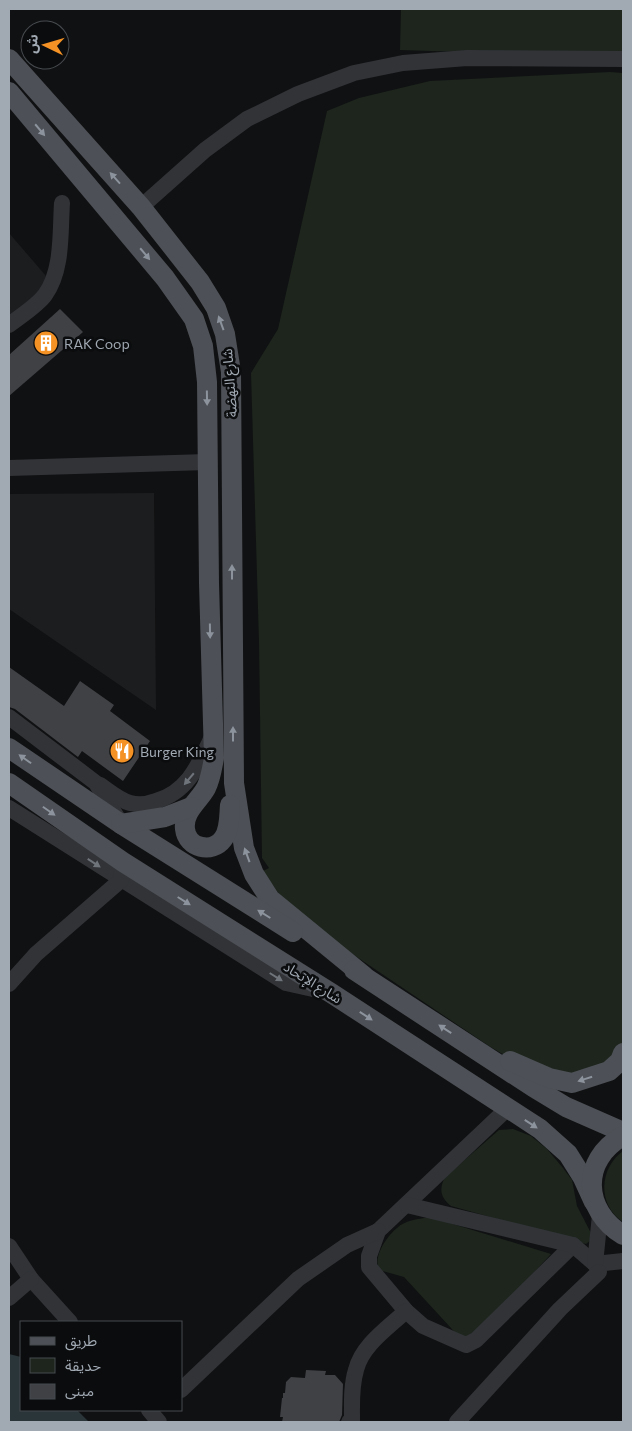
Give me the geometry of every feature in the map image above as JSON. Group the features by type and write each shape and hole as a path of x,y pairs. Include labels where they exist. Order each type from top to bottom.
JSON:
{"main road":[{"name":"شارع النهضة","path":"9,59 141,207 200,282 216,308 225,334 231,372 234,783"},
{"name":"شارع النهضة","path":"9,92 165,278 194,320 203,346 207,382 212,737 214,758 210,779 205,790 192,807"},
{"path":"9,748 121,824 364,976 566,1107 623,1132"},
{"name":"شارع الإتحاد","path":"9,783 122,871 331,993 540,1129 568,1154 583,1178 597,1209"},
{"path":"192,807 187,816 185,827 189,839 197,846 206,848 215,846 222,840 227,831 234,783"},
{"path":"234,783 244,848 254,874 270,899 364,976"},
{"path":"121,824 165,817 192,807"},
{"path":"464,1042 550,1078 572,1084 609,1071 620,1061 623,1053"},
{"path":"623,1136 613,1142 602,1154 594,1169 592,1185 597,1209 611,1228 623,1235"}],"street":[{"path":"141,207 205,150 247,119 298,94 354,73 403,63 467,58 623,59"},
{"path":"9,325 44,296 54,279 58,257 62,203"},
{"path":"9,468 207,462"},
{"path":"9,716 96,783 118,798 130,803 148,804 163,799 179,790 197,769 212,737"},
{"path":"96,783 121,824"},
{"path":"9,808 122,871 36,954 9,984"},
{"path":"182,1389 298,1279 347,1245 378,1232 508,1108"},
{"path":"407,1205 573,1245 597,1268"},
{"path":"597,1209 597,1268"},
{"path":"378,1232 369,1256 369,1267 406,1311 423,1326 466,1345 476,1340 573,1245"},
{"path":"9,1246 31,1279 69,1321"},
{"path":"458,1422 597,1268 623,1260"},
{"path":"9,1298 31,1279"},
{"path":"350,1422 352,1420 352,1390 359,1362 366,1350 406,1311"}],"shaded area":[{"path":"9,233 46,276 46,286 9,317"},
{"path":"154,493 156,710 9,609 9,494"},
{"path":"9,1354 20,1357 20,1411 78,1411 89,1422 9,1422"}],"green space":[{"path":"401,9 623,9 623,57 400,50"},
{"path":"610,72 623,73 623,1056 617,1066 543,1078 489,1046 293,914 263,871 269,868 262,858 259,642 251,373 278,329 327,111 359,98 430,81"},
{"path":"513,1129 531,1136 547,1149 572,1180 577,1206 592,1235 590,1241 586,1244 451,1206 443,1196 441,1189 445,1177 499,1130"},
{"path":"623,1151 623,1222 609,1206 605,1197 604,1186 609,1167"},
{"path":"430,1217 551,1254 473,1339 462,1340 404,1277 379,1270 379,1253 393,1232 400,1225"}],"building":[{"name":"RAK Coop","path":"60,309 83,332 9,396 9,355"},
{"path":"9,667 64,706 80,681 114,705 110,711 150,741 123,781 82,751 78,757 15,709 9,707"},
{"path":"306,1370 326,1371 325,1375 335,1375 343,1384 342,1415 339,1422 282,1422 283,1417 280,1417 286,1382 291,1377 305,1378"}],"place":[{"name":"RAK Coop","path":"46,343"},
{"name":"Burger King","path":"122,751"}]}
